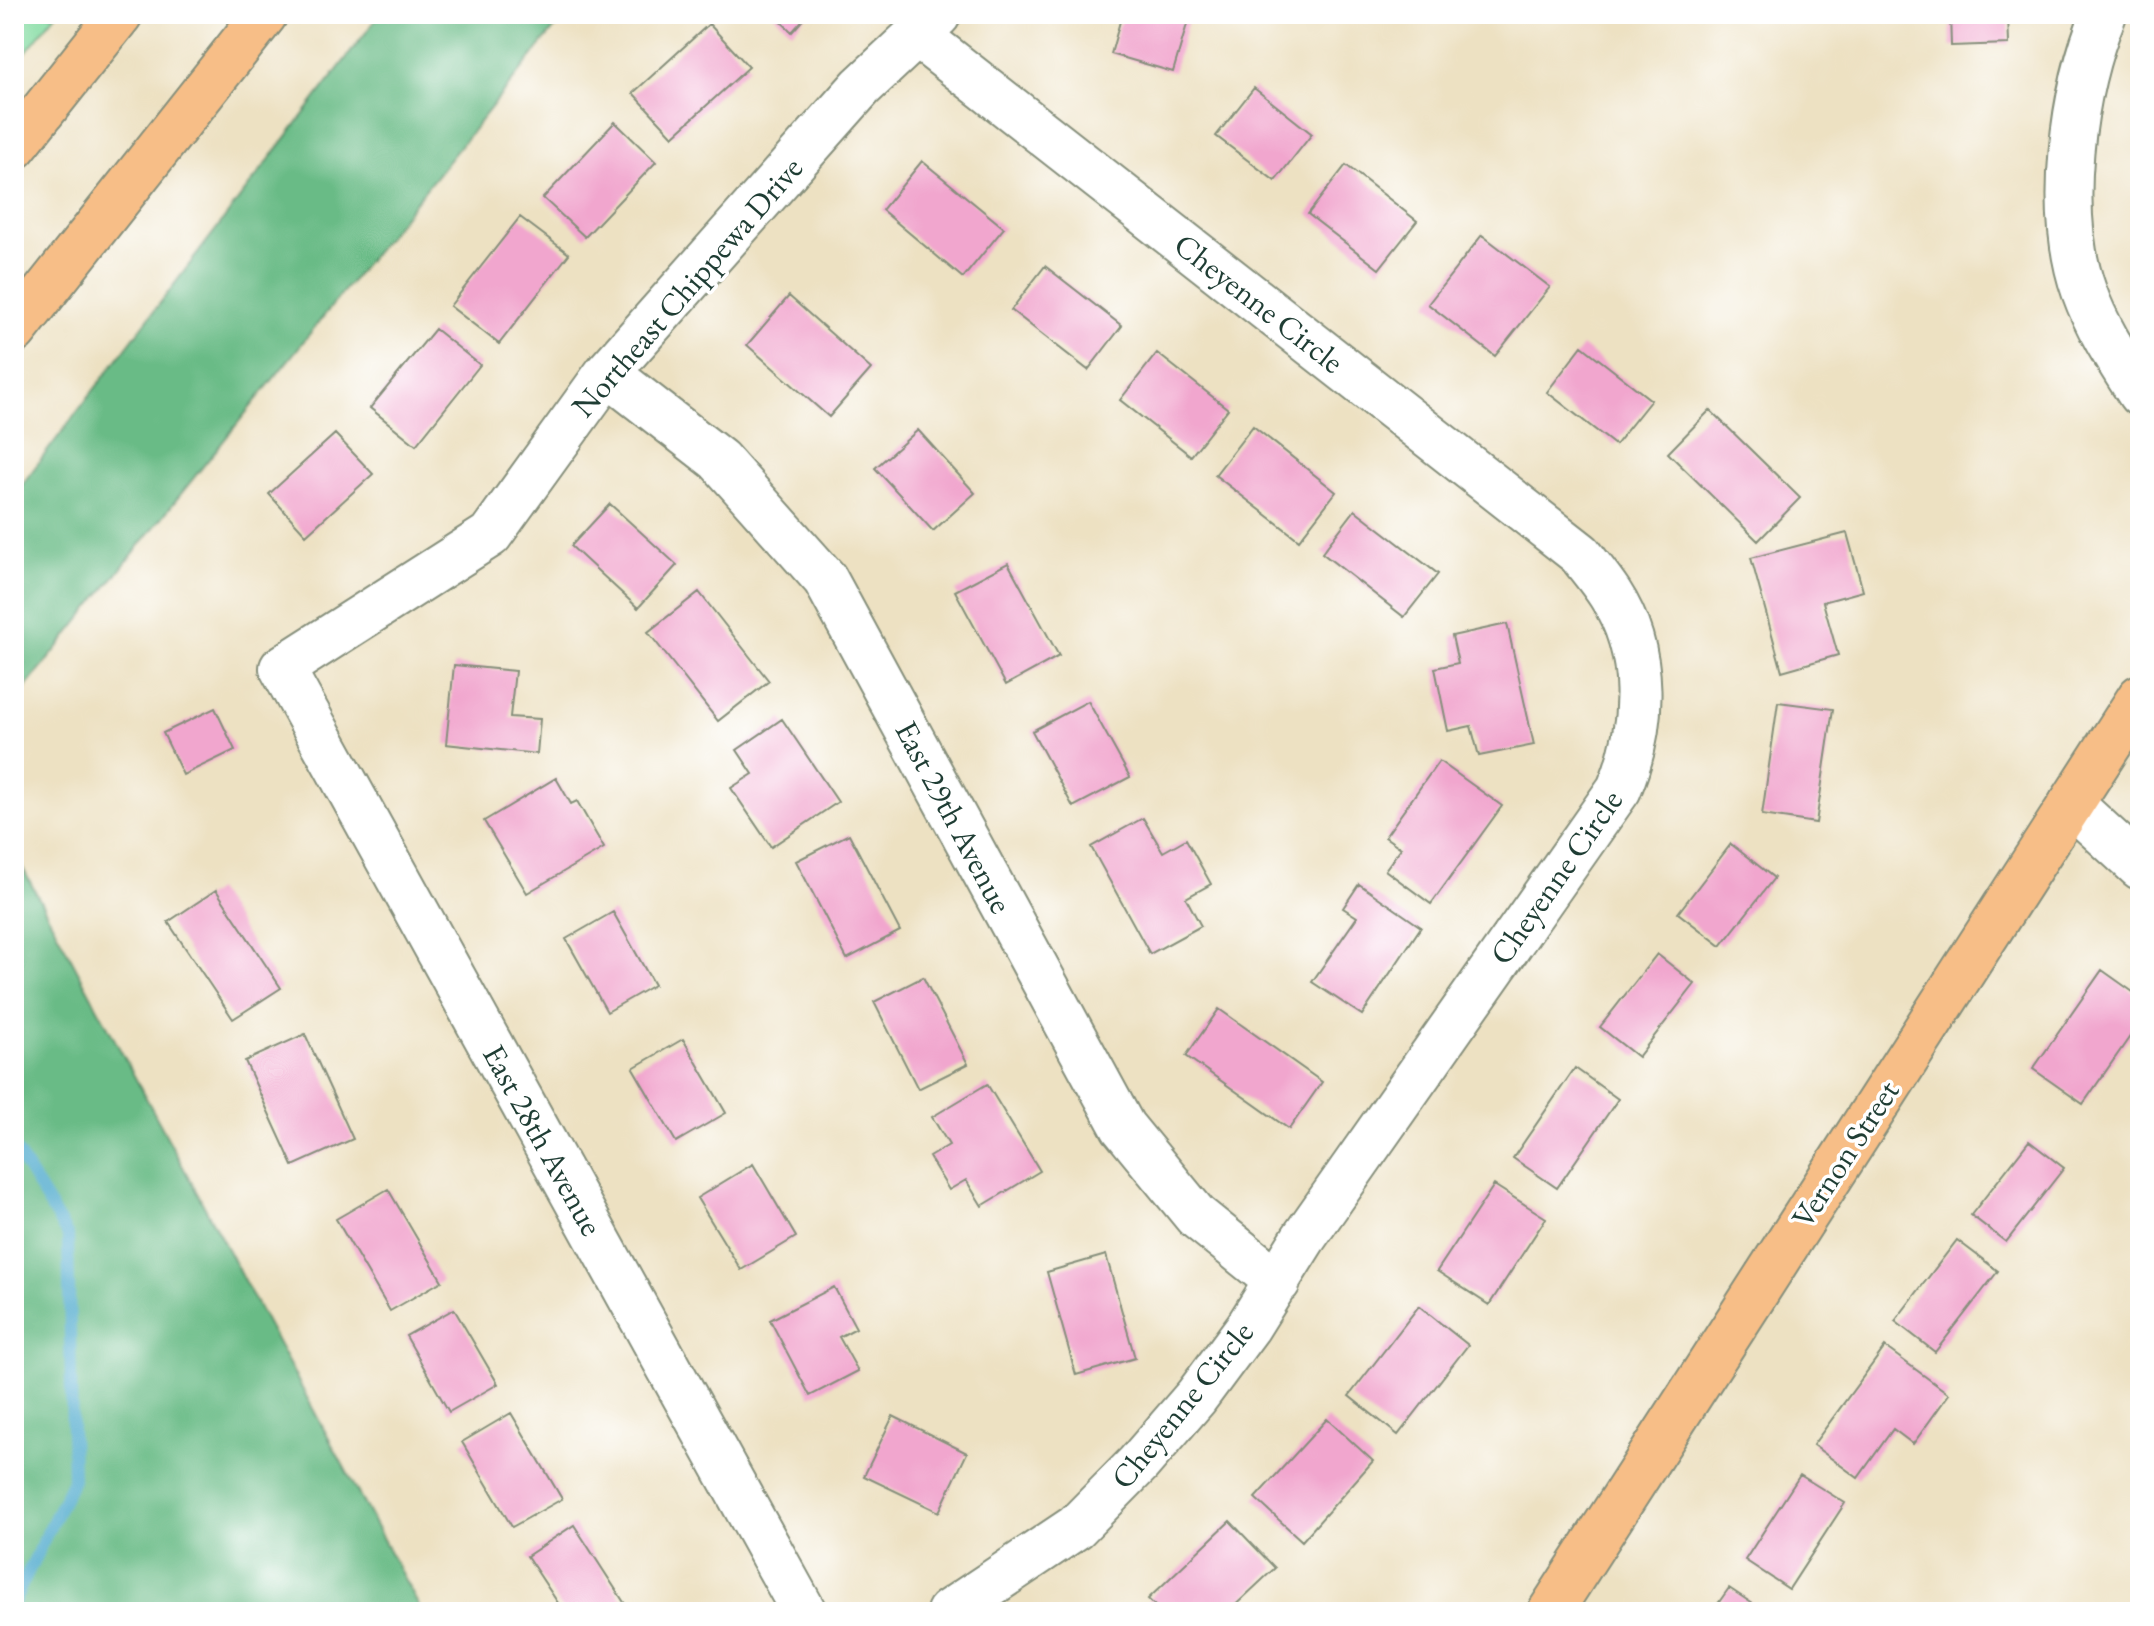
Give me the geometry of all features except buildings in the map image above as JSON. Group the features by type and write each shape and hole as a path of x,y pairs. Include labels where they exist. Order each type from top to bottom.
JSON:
{"main road":[{"path":"14,147 120,14"},
{"path":"14,331 265,14"},
{"name":"Vernon Street","path":"1550,1612 2140,697"}],"street":[{"path":"2104,14 2092,42 2078,95 2069,207 2072,247 2084,291 2104,336 2140,394"},
{"name":"Northeast Chippewa Drive","path":"282,668 490,535 607,373 861,87 928,24"},
{"name":"Cheyenne Circle","path":"928,24 1580,554 1610,595 1631,641 1639,691 1639,716 1629,766 1619,789 1303,1239 1248,1327 1196,1397 1138,1464 1076,1527 949,1612"},
{"name":"East 29th Avenue","path":"607,373 719,460 825,579 1123,1127 1196,1216 1278,1282"},
{"name":"East 28th Avenue","path":"282,668 804,1612"},
{"path":"2071,804 2140,867"}],"green space":[{"path":"14,14 56,14 14,67"},
{"path":"380,14 566,14 14,702 14,495"},
{"path":"14,852 422,1612 14,1612"}],"waterway":[{"path":"14,1147 68,1236 73,1480 14,1601"}]}
